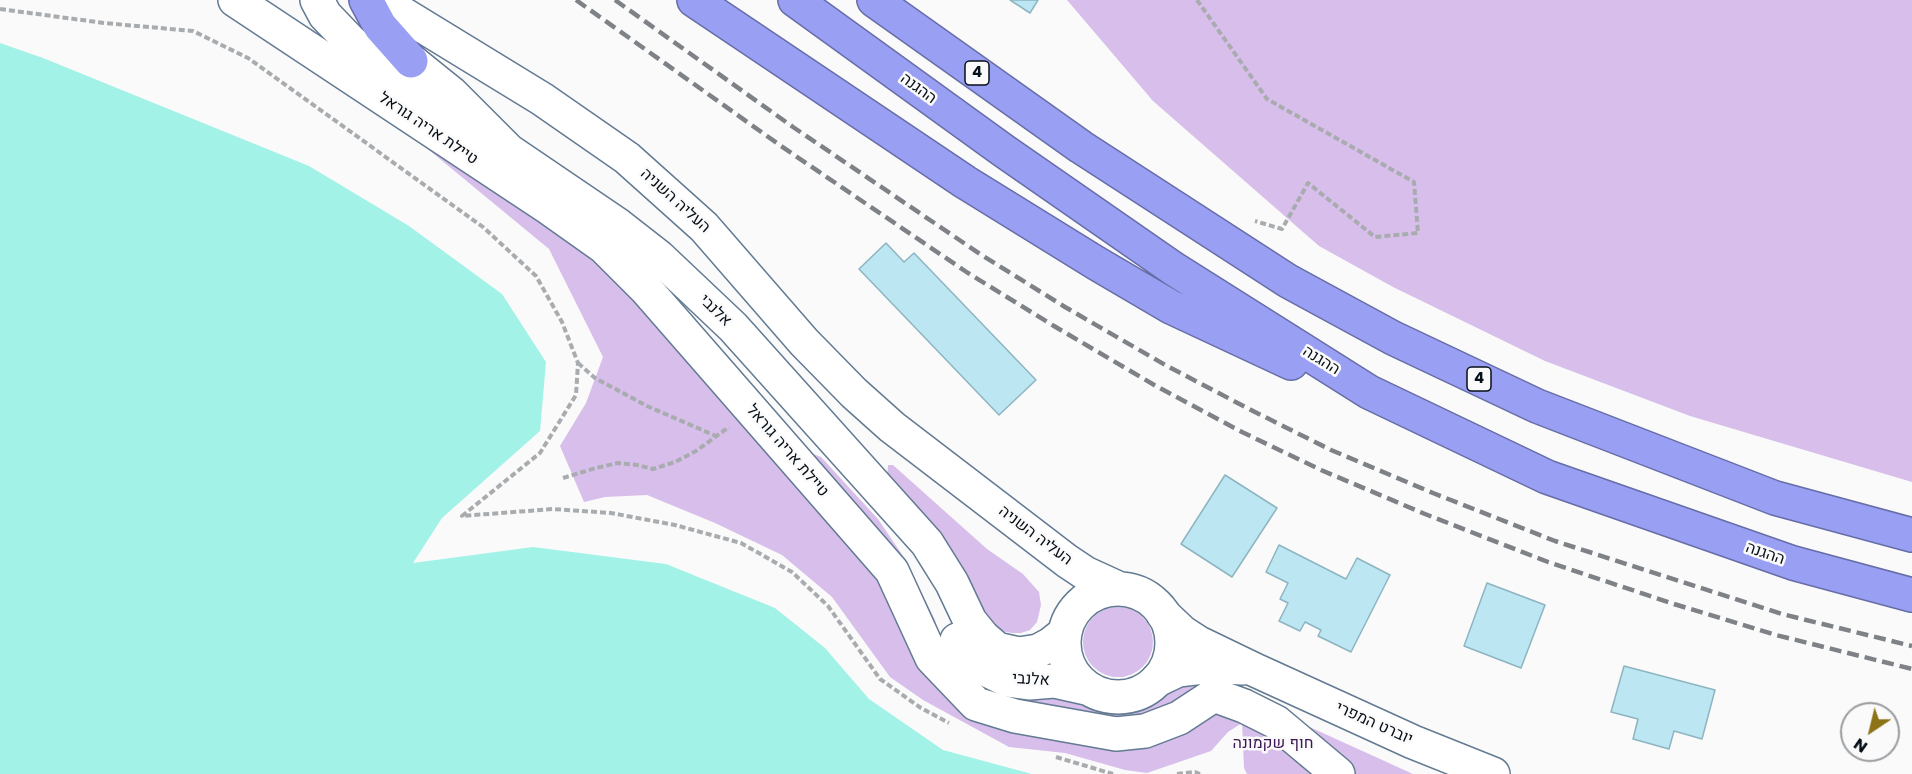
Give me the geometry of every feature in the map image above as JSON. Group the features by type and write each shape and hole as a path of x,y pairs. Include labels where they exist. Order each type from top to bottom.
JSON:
{"highway":[{"path":"366,0 380,26 411,61"},
{"path":"694,0 965,182 1096,263 1171,306 1231,336 1304,368 1369,392"},
{"name":"ההגנה","path":"795,0 1004,151 1174,269 1369,392 1547,477 1793,563 1912,595"},
{"name":"4","path":"874,0 1081,147 1288,281 1393,338 1537,406 1775,498 1912,535"},
{"path":"910,0 1081,147"}],"street":[{"name":"טיילת אריה גוראל","path":"235,0 549,208 604,247 645,288 892,571 932,658 976,704 1015,716 1116,734 1145,731 1179,718 1214,695 1244,706 1276,722 1338,774"},
{"name":"אלנבי","path":"317,0 325,15 351,42 414,95 476,136 509,151 639,241 733,327 890,505 927,543 952,583 970,621 997,649 1019,654 1038,651 1051,644 1067,626"},
{"name":"אלנבי","path":"350,0 368,24 451,93 509,151"},
{"name":"העליה השניה","path":"380,0 542,99 627,158 704,227 804,342 854,393 1022,538 1048,564 1066,599 1067,626"},
{"name":"העליה השניה","path":"926,454 1067,561 1085,573 1120,589"},
{"name":"אלנבי","path":"890,505 926,568 959,644 989,671 1007,680 1029,683 1054,681 1090,689"},
{"path":"1120,589 1137,592 1152,601 1163,614 1170,631 1171,649 1167,666 1157,680 1142,692 1125,696 1107,696 1090,689 1078,679 1068,665 1064,649 1067,626 1077,608 1088,598 1103,591 1120,589"},
{"name":"יוברט המפרי","path":"1163,614 1182,632 1199,643 1413,742 1493,774"},
{"name":"יוברט המפרי","path":"1157,680 1178,670 1212,666 1255,670"}],"path":[{"path":"1197,0 1267,99 1414,182 1418,233 1375,237 1308,183 1282,229 1249,219"},
{"path":"0,9 93,22 193,31 248,58 483,227 536,276 562,322 579,363 595,378 647,406 717,436"},
{"path":"579,363 576,395 540,453 462,516 553,509 611,513 675,525 741,543 792,572 828,606 880,678 921,708 952,724"},
{"path":"564,478 618,463 653,469 675,462 696,451 751,411"},
{"path":"1047,754 1113,774"},
{"path":"1177,774 1195,772 1200,774"}],"green space":[{"path":"1067,0 1912,0 1912,482 1690,416 1545,361 1393,287 1319,246 1153,101"},
{"name":"חוף שקמונה","path":"389,117 599,247 761,434 821,457 878,519 905,559 935,620 943,650 1062,694 1093,703 1128,709 1158,698 1184,681 1242,722 1270,709 1413,774 1247,774 1244,768 1242,723 1228,732 1211,751 1147,773 1125,770 1065,753 1009,747 923,700 890,677 832,597 782,555 715,523 647,495 605,497 584,502 560,446 586,403 603,357 549,249"},
{"path":"888,465 893,465 987,549 1023,574 1039,592 1041,605 1037,622 1030,630 1012,633 1001,631 990,624 970,582 951,551 887,477"},
{"path":"1118,607 1131,610 1143,617 1150,629 1153,642 1150,655 1143,667 1131,674 1118,677 1105,674 1093,667 1086,655 1083,642 1086,629 1093,617 1105,610"}],"water":[{"path":"0,43 43,58 309,166 409,226 502,294 546,362 540,431 442,518 413,563 533,547 666,564 775,608 825,648 869,699 943,750 1032,774 0,774"}],"building":[{"path":"1010,0 1038,0 1030,13"},
{"path":"886,243 904,262 914,253 1036,380 999,415 859,269"},
{"path":"1225,475 1277,508 1232,577 1181,544"},
{"path":"1279,545 1346,579 1357,558 1390,575 1351,652 1318,636 1321,630 1305,622 1300,631 1279,621 1288,603 1280,599 1288,583 1266,572"},
{"path":"1487,583 1545,605 1521,668 1464,646"},
{"path":"1624,666 1715,690 1702,739 1674,731 1669,749 1633,739 1638,719 1611,712"}],"railway":[{"path":"576,0 781,146 968,273 1156,386 1242,432 1321,470 1548,562 1776,635 1912,669"},
{"path":"615,0 793,127 980,254 1167,366 1331,450 1555,541 1782,614 1912,646"}]}
